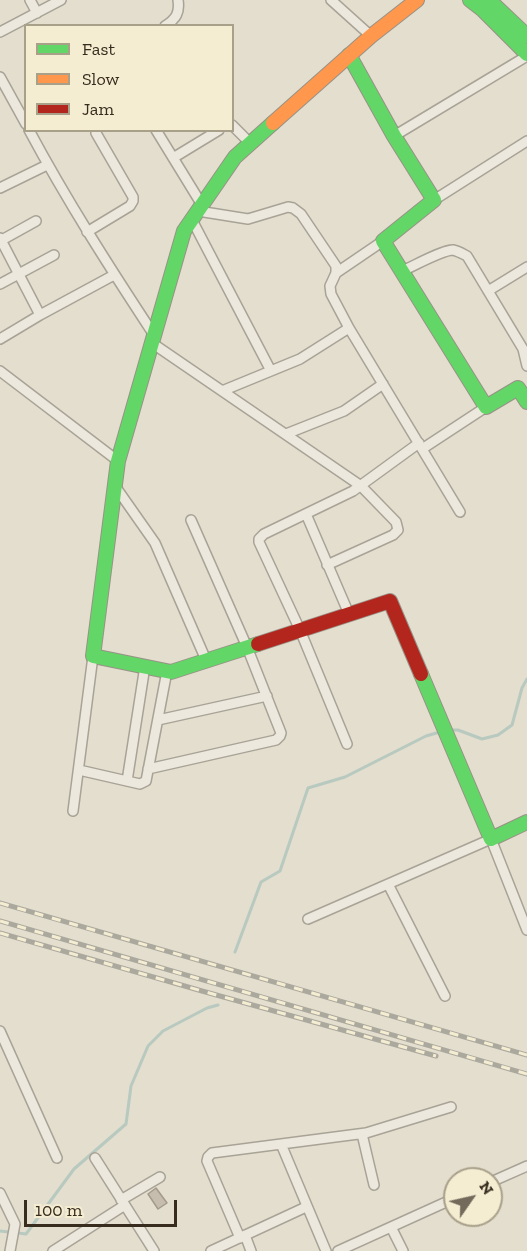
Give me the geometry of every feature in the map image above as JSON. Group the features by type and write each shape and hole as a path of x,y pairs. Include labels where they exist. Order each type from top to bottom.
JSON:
{"street":[{"path":"30,0 37,13"},
{"path":"0,32 61,0"},
{"path":"169,24 178,14 178,0"},
{"path":"331,0 370,36"},
{"path":"73,811 118,461 184,231 235,157 370,36 417,0"},
{"path":"394,136 527,55 483,10 470,0"},
{"path":"489,0 527,36"},
{"path":"349,55 394,136 434,200"},
{"path":"0,77 24,120"},
{"path":"234,127 250,143"},
{"path":"30,132 47,165 153,339 222,391 361,486 396,522 398,530 393,535 327,565"},
{"path":"34,140 38,132"},
{"path":"157,132 173,158 271,371"},
{"path":"173,158 216,132"},
{"path":"87,231 130,206 133,201 96,133"},
{"path":"336,273 383,241 434,200 527,141"},
{"path":"0,188 47,165"},
{"path":"197,212 248,219 288,207 301,214 336,266 330,290 349,328 460,512"},
{"path":"36,221 0,240 40,315"},
{"path":"383,241 486,407"},
{"path":"402,271 444,252 453,250 467,256 523,349 527,366"},
{"path":"0,284 54,255"},
{"path":"488,291 527,267"},
{"path":"0,339 114,275"},
{"path":"222,391 300,359 349,328"},
{"path":"0,371 118,461"},
{"path":"286,434 344,411 383,384"},
{"path":"346,744 300,630 259,538 353,491 420,446 522,386 527,402"},
{"path":"115,486 154,543 206,660"},
{"path":"306,514 349,614"},
{"path":"148,769 276,740 281,733 247,647 191,520"},
{"path":"93,656 171,672 390,601 527,930"},
{"path":"127,781 145,666"},
{"path":"79,770 140,784 146,781 167,671"},
{"path":"158,720 267,696"},
{"path":"308,919 527,822"},
{"path":"388,884 445,996"},
{"path":"0,1031 57,1158"},
{"path":"251,1251 242,1237 207,1161 212,1153 362,1134 451,1107"},
{"path":"362,1134 374,1185"},
{"path":"280,1144 326,1251"},
{"path":"95,1158 154,1251"},
{"path":"503,1177 527,1166"},
{"path":"54,1251 160,1177"},
{"path":"0,1193 15,1224 10,1251"},
{"path":"338,1251 443,1203"},
{"path":"211,1251 306,1207"},
{"path":"391,1227 403,1251"}],"building":[{"path":"156,1188 167,1203 158,1209 148,1194"}],"waterway":[{"path":"450,730 458,730 482,739 498,735 512,725 522,688 527,679"},
{"path":"235,952 261,882 280,871 308,788 345,777 426,736 440,732"},
{"path":"0,1231 26,1234 74,1169 126,1124 131,1086 148,1046 163,1031 207,1008 218,1005"}],"railway":[{"path":"0,903 527,1055"},
{"path":"0,921 527,1074"},
{"path":"0,933 436,1056"}],"traffic: fast":[{"path":"470,0 527,54"},
{"path":"489,0 527,36"},
{"path":"349,55 394,136 434,200 383,241 486,407 518,388 527,402"},
{"path":"258,644 171,672 93,656 118,461 184,231 235,157 273,123"},
{"path":"421,674 491,839 527,822"}],"traffic: slow":[{"path":"273,123 371,36 417,0"}],"traffic: jam":[{"path":"258,644 390,601 421,674"}]}
